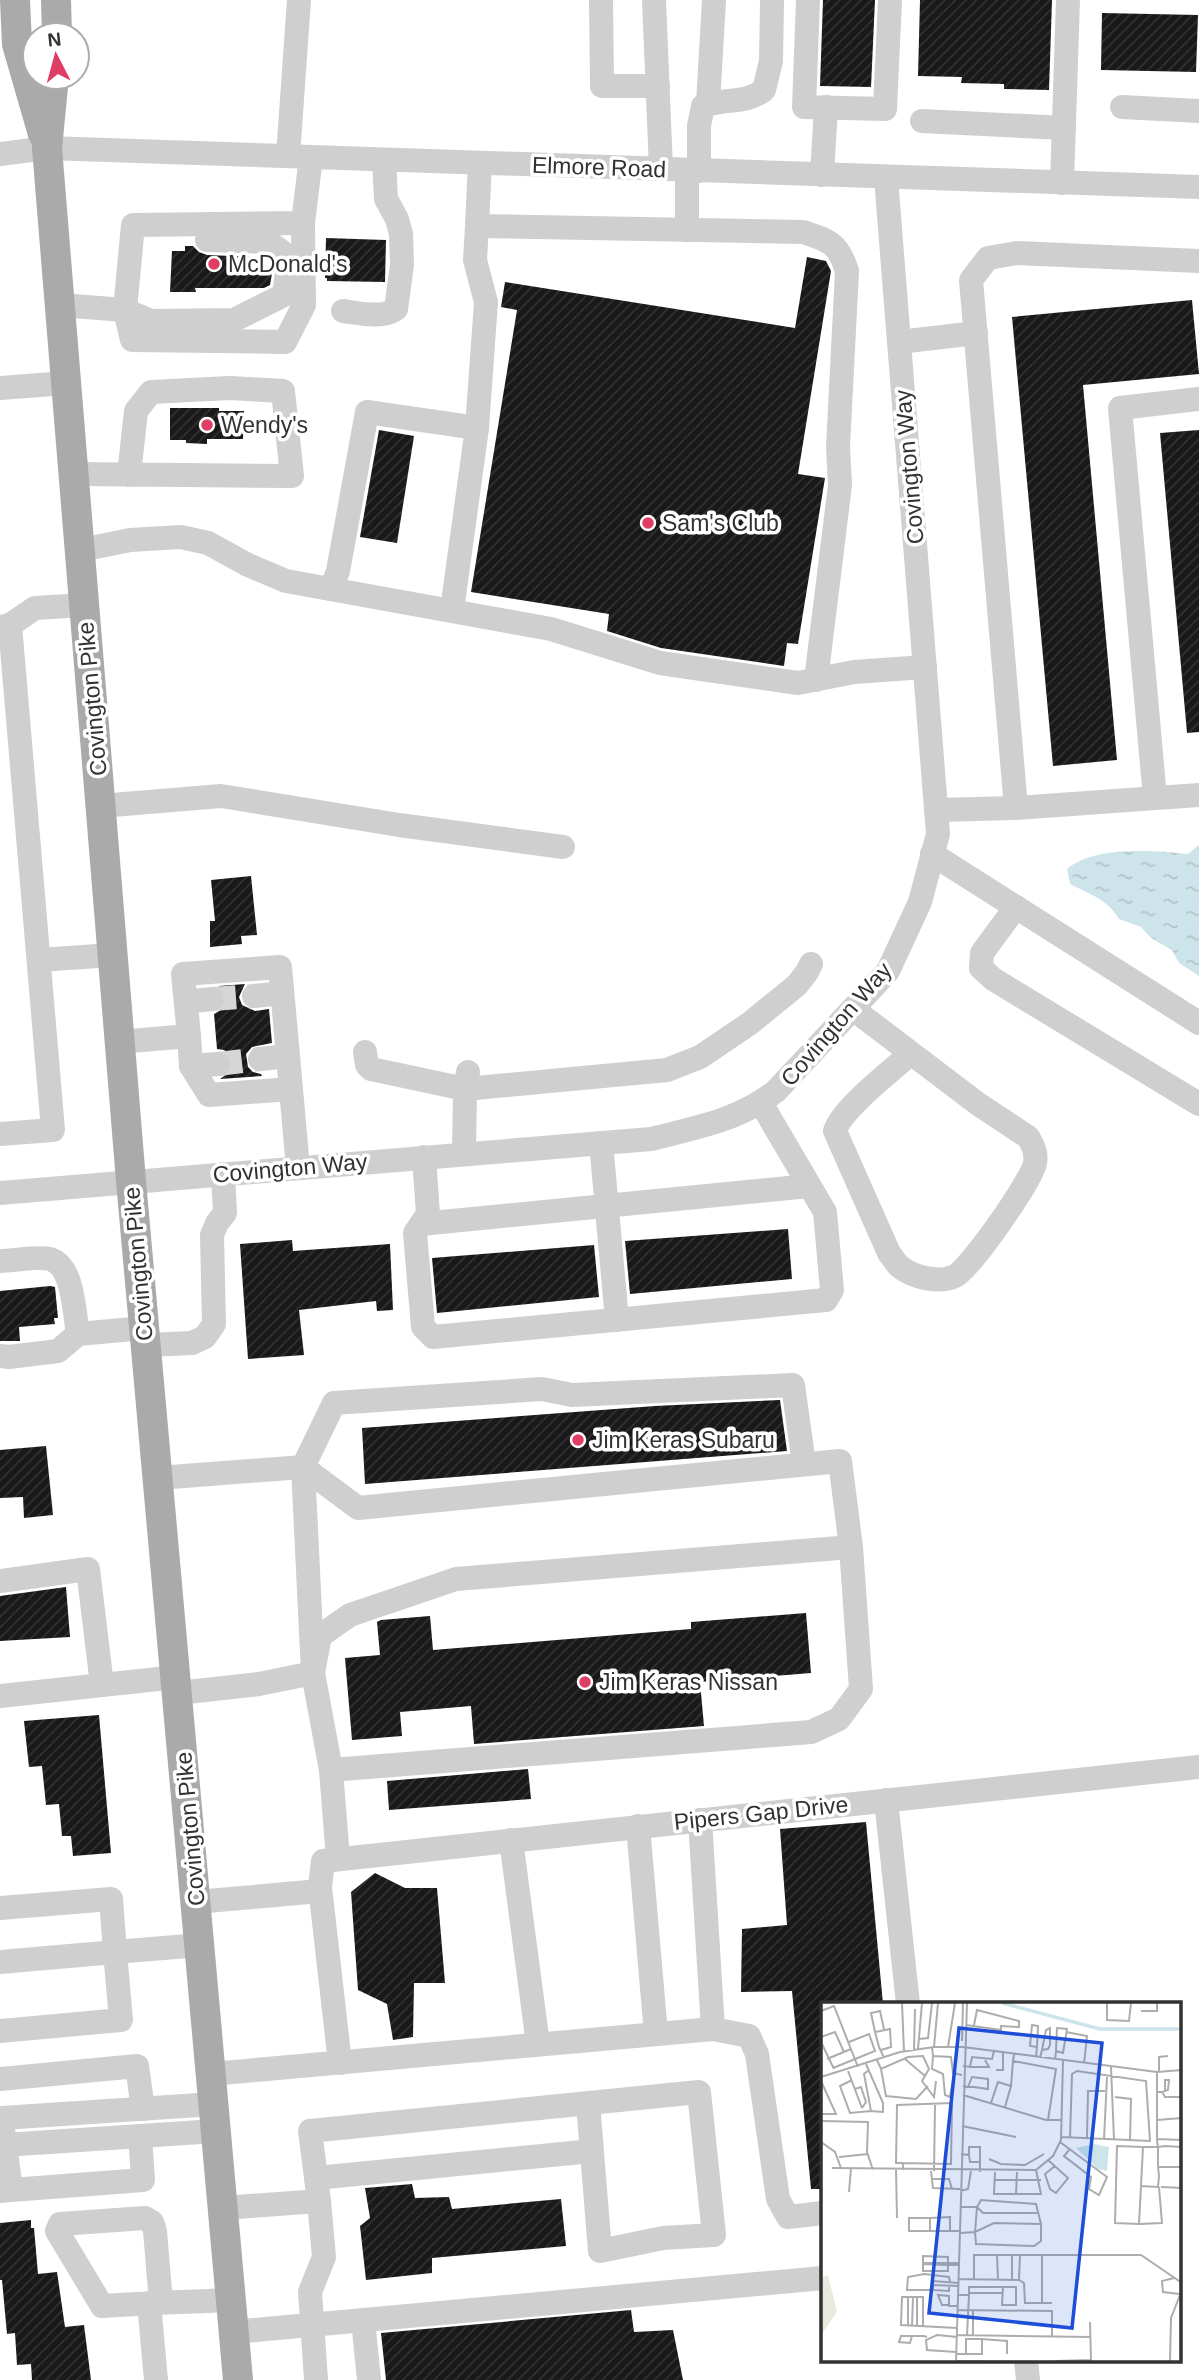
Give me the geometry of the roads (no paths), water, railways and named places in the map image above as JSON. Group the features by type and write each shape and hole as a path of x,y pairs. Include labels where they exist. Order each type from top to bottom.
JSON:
{"main road":[{"name":"Covington Pike","path":"15,0 17,44 47,148"},
{"path":"56,0 57,21"},
{"name":"Covington Pike","path":"53,91 47,148 119,1042 238,2380"}],"street":[{"path":"299,0 303,223 303,305 285,342 132,340 125,310 132,225 303,223"},
{"path":"601,0 602,86 658,86"},
{"path":"654,0 661,169"},
{"path":"708,104 714,0"},
{"path":"687,230 703,106 724,100 748,99 764,90 771,61 772,0"},
{"path":"808,0 804,107 885,109 890,0"},
{"path":"1062,183 1068,0"},
{"path":"822,175 826,107"},
{"path":"1122,107 1199,111"},
{"path":"922,121 1064,128"},
{"name":"Elmore Road","path":"0,154 47,148 1199,187"},
{"path":"343,311 379,314 396,309 402,265 401,234 397,219 386,199 384,160"},
{"path":"452,610 477,428 486,302 475,260 480,163"},
{"name":"Covington Way","path":"0,1193 651,1139 723,1120 761,1103 776,1091 888,971 920,902 938,834 886,178"},
{"path":"477,226 803,232 834,244 847,271 838,447 840,485 816,680"},
{"path":"60,305 125,310 151,321 234,320 284,295 289,257 270,242 131,240"},
{"path":"1016,808 971,280 988,258 1017,253 1199,261"},
{"path":"899,342 976,333"},
{"path":"0,388 66,383"},
{"path":"73,474 129,475 292,475 283,391 230,388 150,392 136,411 129,475"},
{"path":"1155,798 1120,408 1199,399"},
{"path":"331,589 338,571 367,412 477,428"},
{"path":"81,550 130,540 181,537 208,543 286,582 551,629 660,663 798,683 889,668 925,667"},
{"path":"0,1134 54,1130 5,626 35,608 84,605"},
{"path":"936,810 1016,808 1199,795"},
{"path":"100,806 221,796 399,825 563,847"},
{"path":"932,855 1199,1023"},
{"path":"1016,907 982,953 981,968 993,979 1199,1104"},
{"path":"39,960 112,955"},
{"path":"365,1052 367,1065 371,1069 466,1080 667,1070 699,1057 749,1024 797,985 811,964"},
{"path":"291,1089 209,1096 191,1066 183,974 280,967 282,993 288,1056 291,1089 298,1168"},
{"path":"254,996 282,993"},
{"path":"186,1002 212,999"},
{"path":"853,1009 978,1104 1028,1138 1035,1155 1032,1173 1005,1216 960,1274 945,1279 911,1273 899,1266 889,1253 835,1131 837,1123 848,1111 911,1054"},
{"path":"119,1042 189,1036"},
{"path":"260,1059 288,1056"},
{"path":"191,1066 218,1064"},
{"path":"464,1154 466,1080"},
{"path":"424,1157 428,1214 415,1233 423,1327 433,1337 826,1300 832,1290 825,1212 761,1103"},
{"path":"601,1143 617,1320"},
{"path":"0,1356 58,1351 78,1334 145,1337 192,1343 205,1337 214,1324 212,1235 216,1223 225,1213 223,1174"},
{"path":"421,1224 809,1186"},
{"path":"0,1261 49,1258 61,1265 68,1278 78,1334"},
{"path":"341,2063 320,1891 330,1860 331,1770 313,1673 303,1467 334,1403 542,1389 572,1395 793,1385 804,1464"},
{"path":"158,1478 303,1467 358,1508 840,1461 851,1546 861,1689 839,1719 811,1732 331,1770"},
{"path":"313,1673 320,1636 350,1615 456,1579 851,1546"},
{"path":"0,1581 88,1569 102,1685"},
{"path":"0,1696 102,1685 260,1684 313,1673"},
{"name":"Pipers Gap Drive","path":"330,1860 1199,1767"},
{"path":"886,1800 908,2002"},
{"path":"699,1820 713,2029"},
{"path":"638,1826 656,2034"},
{"path":"511,1840 538,2045"},
{"path":"196,1902 320,1891"},
{"path":"0,1908 111,1899 121,2020 0,2031"},
{"path":"0,1977 115,1960 200,1953"},
{"path":"0,1962 115,1960"},
{"path":"211,2074 713,2029 749,2036 757,2054 778,2199 788,2217 821,2213"},
{"path":"0,2079 137,2066 143,2109"},
{"path":"316,2380 310,2292 324,2257 310,2131 588,2103 699,2092 714,2235 663,2238 600,2251 588,2103"},
{"path":"140,2136 143,2180 5,2191 1,2110 143,2109 215,2118"},
{"path":"4,2145 140,2136 215,2118"},
{"path":"223,2208 317,2189 592,2151"},
{"path":"156,2380 155,2303 155,2231 152,2222 145,2218 60,2224 57,2231 102,2306 155,2303 231,2300"},
{"path":"233,2332 821,2278"},
{"path":"363,2320 369,2380"},
{"path":"1026,2362 1028,2380"}],"water":[{"path":"1199,845 1199,976 1179,963 1172,950 1151,938 1141,927 1119,919 1104,902 1070,884 1067,869 1092,856 1125,851 1188,854"}],"tunnel":[{"path":"212,999 254,996"},
{"path":"218,1064 260,1059"}],"place":[{"name":"McDonald's","path":"214,264"},
{"name":"Wendy's","path":"207,425"},
{"name":"Sam's Club","path":"648,523"},
{"name":"Jim Keras Subaru","path":"578,1440"},
{"name":"Jim Keras Nissan","path":"585,1682"}]}
